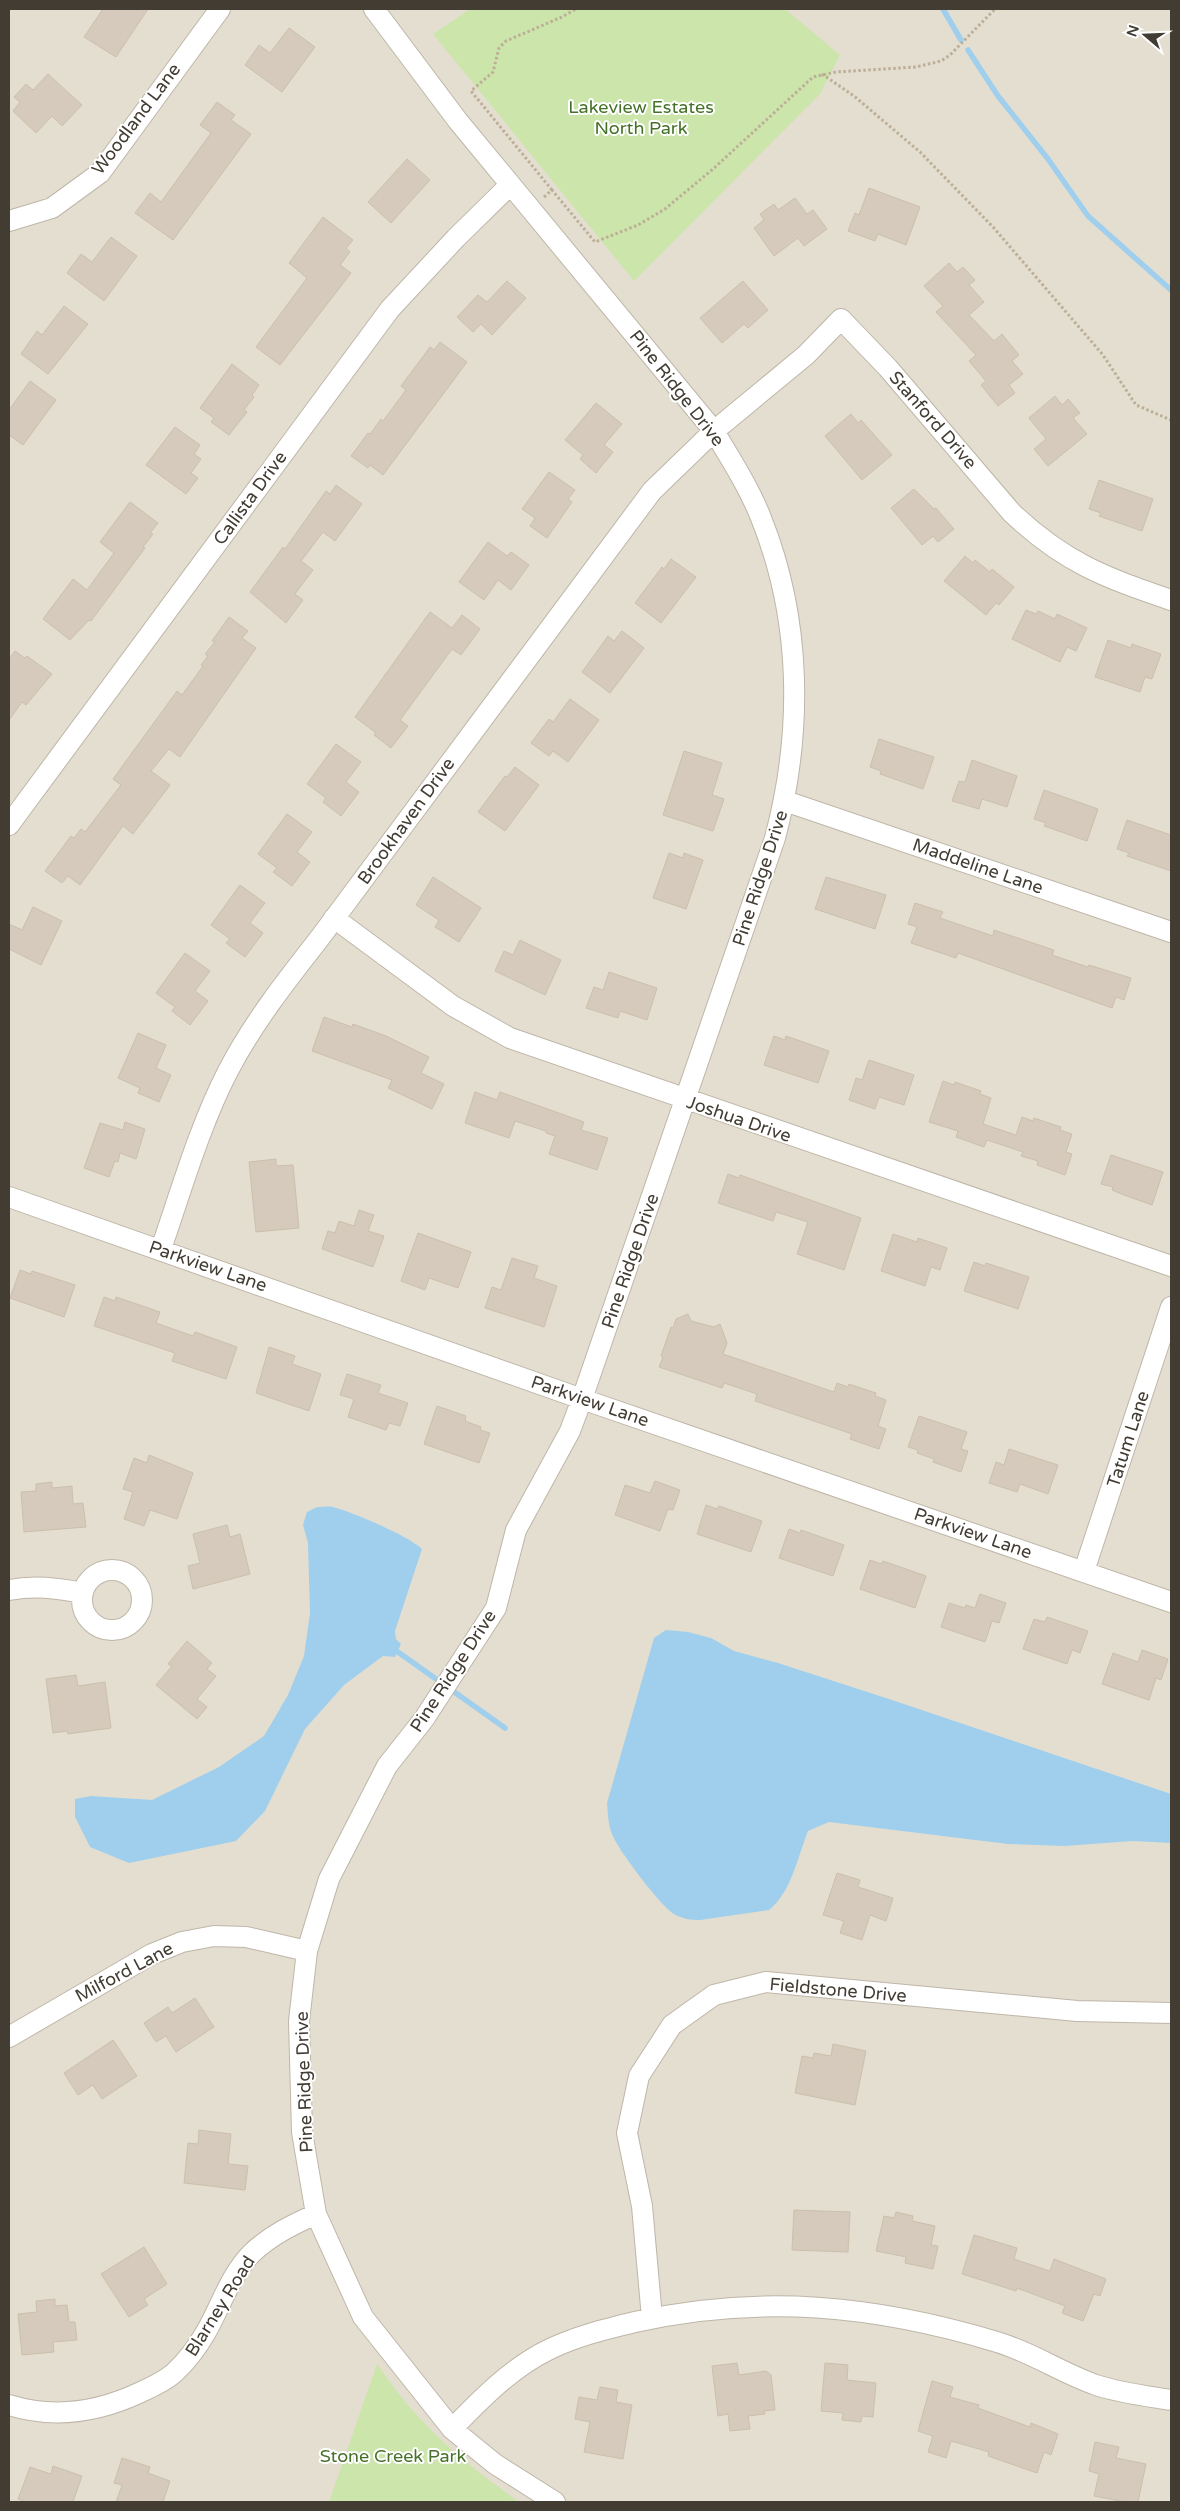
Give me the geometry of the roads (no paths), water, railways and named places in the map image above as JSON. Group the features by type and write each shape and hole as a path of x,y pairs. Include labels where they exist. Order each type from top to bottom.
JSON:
{"street":[{"name":"Woodland Lane","path":"9,221 52,208 100,173 220,9"},
{"name":"Pine Ridge Drive","path":"374,9 458,121 714,431 744,481 761,517 787,604 793,638 795,682 791,761 785,801 776,838 582,1399 570,1431 516,1530 496,1608 424,1719 387,1766 329,1879 307,1950 299,2021 302,2132 316,2214 362,2317 452,2429 495,2464 555,2502"},
{"name":"Callista Drive","path":"9,825 390,308 456,238 510,185"},
{"name":"Stanford Drive","path":"714,431 806,355 841,319 888,368 1012,513 1034,534 1082,567 1171,600"},
{"name":"Brookhaven Drive","path":"161,1249 211,1109 228,1070 270,1001 652,491 714,431"},
{"name":"Maddeline Lane","path":"785,801 1171,932"},
{"name":"Joshua Drive","path":"334,918 453,1006 493,1030 685,1100 1171,1266"},
{"name":"Parkview Lane","path":"9,1197 582,1399 1171,1602"},
{"name":"Tatum Lane","path":"1084,1571 1171,1307"},
{"path":"9,1590 30,1586 51,1586 83,1593"},
{"name":"Milford Lane","path":"9,2037 152,1954 182,1942 214,1936 246,1936 307,1950"},
{"name":"Fieldstone Drive","path":"652,2318 642,2206 627,2132 639,2076 672,2025 714,1995 766,1982 1068,2010 1171,2013"},
{"name":"Blarney Road","path":"9,2405 48,2413 72,2413 125,2400 174,2374 207,2331 227,2288 251,2254 276,2233 316,2214"},
{"path":"452,2429 487,2393 526,2363 549,2349 610,2328 652,2318 747,2307 840,2308 905,2319 999,2342 1095,2385 1122,2392 1171,2400"}],"water":[{"path":"317,1507 333,1507 353,1514 393,1531 422,1549 395,1631 396,1639 401,1644 395,1657 383,1656 344,1685 305,1729 265,1811 236,1841 129,1863 90,1847 75,1817 75,1799 91,1796 152,1800 219,1767 264,1736 288,1695 304,1656 310,1613 308,1543 303,1525 307,1512"},
{"path":"666,1630 688,1632 711,1638 734,1651 778,1663 895,1701 1171,1794 1171,1843 1133,1841 1064,1846 1008,1844 829,1822 808,1831 788,1884 777,1903 769,1910 700,1920 680,1917 659,1900 622,1852 611,1830 607,1803 654,1638"}],"waterway":[{"path":"943,9 961,40"},
{"path":"968,50 998,96 1048,159 1088,216 1171,290"},
{"path":"398,1652 505,1728"}],"park label":[{"name":"Lakeview Estates North Park","path":"641,117"},
{"name":"Stone Creek Park","path":"393,2456"}]}
